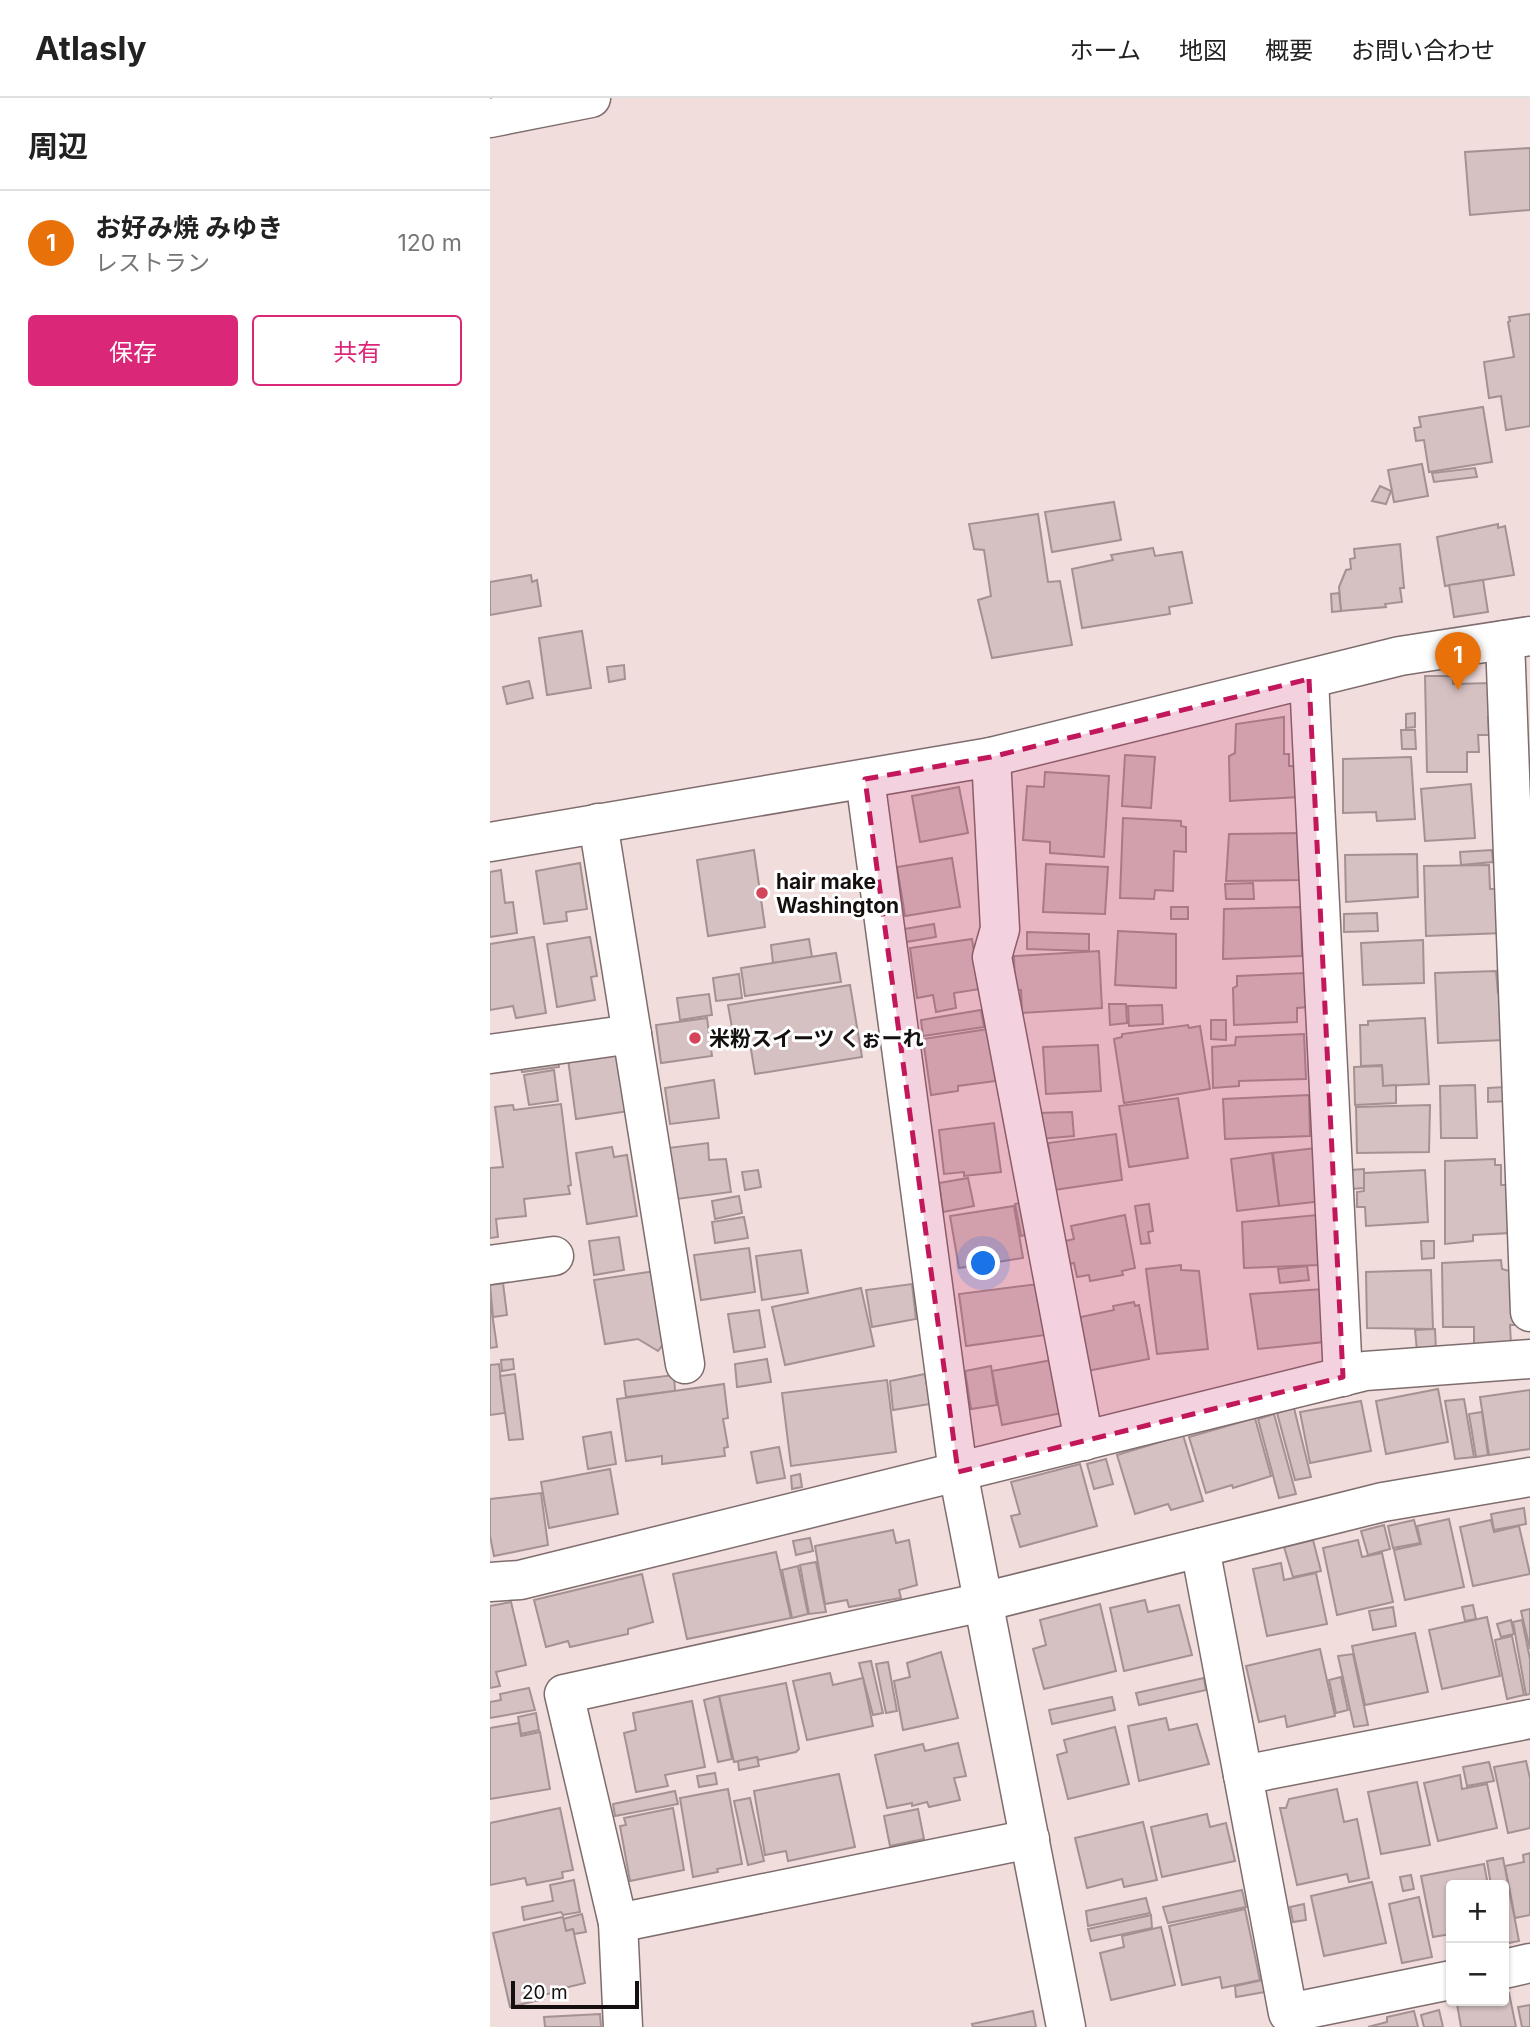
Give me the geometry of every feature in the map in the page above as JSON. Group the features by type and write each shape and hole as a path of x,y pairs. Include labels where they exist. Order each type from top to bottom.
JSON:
{"street":[{"path":"490,118 592,98"},
{"path":"490,842 991,757 1400,656 1517,638 1530,1312"},
{"path":"1309,679 1343,1377"},
{"path":"991,757 1000,929 992,957 1084,1441"},
{"path":"864,779 958,1472 1066,2027"},
{"path":"598,823 685,1364"},
{"path":"490,1054 632,1034"},
{"path":"490,1265 554,1256"},
{"path":"490,1582 520,1580 1365,1371 1530,1359"},
{"path":"623,2027 618,1923 564,1694 983,1602 1382,1502 1530,1477"},
{"path":"1200,1548 1288,2013 1446,1981"},
{"path":"1243,1775 1530,1719"},
{"path":"618,1923 1030,1839"},
{"path":"1509,1968 1530,1963"}],"highlighted area":[{"path":"1309,679 1343,1377 958,1472 865,779 991,757"}],"building":[{"path":"1530,148 1530,210 1470,215 1465,152"},
{"path":"1530,314 1530,426 1506,430 1501,396 1489,398 1484,362 1514,357 1509,317"},
{"path":"1483,407 1492,462 1429,472 1424,440 1416,441 1414,428 1421,427 1419,417"},
{"path":"1422,464 1428,496 1394,502 1388,470"},
{"path":"1475,468 1477,477 1434,482 1432,473"},
{"path":"1380,486 1391,491 1386,504 1372,501"},
{"path":"1114,502 1121,540 1052,552 1045,512"},
{"path":"1038,514 1048,582 1060,581 1072,645 992,658 978,600 991,596 984,550 974,549 969,524"},
{"path":"1498,524 1498,528 1505,526 1514,575 1445,586 1437,537"},
{"path":"1400,544 1404,588 1400,588 1402,602 1385,604 1386,607 1341,611 1339,587 1346,570 1351,569 1350,559 1355,558 1354,549"},
{"path":"1153,548 1155,556 1182,552 1192,603 1169,607 1170,614 1082,628 1072,569 1113,560 1111,555"},
{"path":"531,575 532,582 537,580 541,606 490,615 490,582"},
{"path":"1483,580 1488,612 1454,617 1449,585"},
{"path":"1339,593 1341,611 1332,612 1331,594"},
{"path":"582,631 591,688 547,695 539,638"},
{"path":"624,665 625,679 609,682 607,667"},
{"path":"1425,676 1453,676 1453,684 1492,683 1493,717 1488,717 1489,735 1478,735 1479,752 1467,752 1467,772 1427,772"},
{"path":"529,681 533,698 507,704 503,687"},
{"path":"1415,713 1415,727 1406,728 1406,714"},
{"path":"1284,717 1284,754 1289,754 1289,766 1296,766 1299,797 1230,801 1229,756 1235,753 1236,724"},
{"path":"1401,730 1415,730 1416,749 1402,749"},
{"path":"1125,755 1155,757 1151,808 1122,806"},
{"path":"1411,757 1415,819 1377,821 1376,812 1343,813 1343,759"},
{"path":"1045,772 1109,776 1104,857 1050,853 1050,842 1023,840 1027,786 1044,787"},
{"path":"1471,784 1475,838 1425,841 1421,789"},
{"path":"959,787 968,833 920,842 912,796"},
{"path":"1123,818 1181,821 1181,826 1186,827 1186,852 1174,851 1173,891 1155,890 1154,899 1120,898"},
{"path":"1300,833 1301,880 1226,881 1229,834"},
{"path":"754,850 765,927 708,936 697,860"},
{"path":"1492,850 1493,862 1461,865 1460,852"},
{"path":"1417,854 1418,897 1346,902 1345,855"},
{"path":"952,858 960,907 905,916 897,867"},
{"path":"580,863 587,909 566,912 567,921 544,924 536,871"},
{"path":"1046,864 1108,867 1105,914 1043,912"},
{"path":"1489,865 1490,889 1502,889 1504,933 1426,936 1424,866"},
{"path":"501,870 505,903 513,902 517,933 490,937 490,872"},
{"path":"1253,883 1254,899 1226,899 1225,884"},
{"path":"1171,907 1188,907 1188,919 1171,919"},
{"path":"1301,907 1302,956 1223,959 1224,909"},
{"path":"1377,913 1378,931 1344,932 1344,914"},
{"path":"934,924 936,937 906,942 904,929"},
{"path":"1118,931 1176,934 1176,988 1115,985"},
{"path":"1027,932 1089,934 1089,951 1027,949"},
{"path":"534,937 546,1013 516,1018 513,1006 490,1010 490,944"},
{"path":"590,937 597,976 591,977 595,1000 557,1007 547,944"},
{"path":"809,939 812,957 773,963 771,945"},
{"path":"972,939 980,989 954,993 956,1008 936,1012 933,995 917,998 910,948"},
{"path":"1423,940 1424,983 1363,985 1361,943"},
{"path":"1099,951 1102,1008 1022,1013 1021,990 1015,990 1014,956"},
{"path":"836,953 841,982 745,996 741,968"},
{"path":"1496,971 1498,993 1502,993 1504,1040 1438,1043 1435,973"},
{"path":"1306,973 1309,1007 1297,1008 1297,1022 1234,1025 1233,988 1237,986 1237,976"},
{"path":"739,974 742,998 716,1001 713,978"},
{"path":"850,985 862,1057 755,1074 749,1037 734,1039 728,1005"},
{"path":"709,994 712,1015 680,1020 677,998"},
{"path":"1109,1004 1126,1004 1127,1023 1110,1025"},
{"path":"1162,1005 1163,1024 1129,1026 1128,1006"},
{"path":"981,1010 984,1027 923,1036 921,1020"},
{"path":"707,1018 712,1056 661,1063 656,1025"},
{"path":"1425,1018 1429,1084 1383,1086 1382,1065 1361,1066 1360,1025 1368,1025 1368,1021"},
{"path":"1211,1020 1226,1020 1226,1040 1211,1039"},
{"path":"1188,1025 1189,1028 1200,1026 1210,1089 1124,1103 1114,1039 1122,1037 1122,1034"},
{"path":"988,1029 996,1081 958,1086 958,1091 931,1095 923,1039"},
{"path":"1304,1034 1306,1079 1239,1081 1239,1086 1213,1088 1212,1047 1235,1045 1236,1037"},
{"path":"1098,1045 1101,1091 1046,1094 1043,1047"},
{"path":"557,1051 559,1067 522,1072 520,1057"},
{"path":"617,1052 629,1111 576,1119 568,1059"},
{"path":"1382,1066 1383,1086 1396,1085 1396,1103 1355,1105 1354,1067"},
{"path":"554,1070 558,1101 529,1105 524,1075"},
{"path":"714,1080 719,1118 670,1124 665,1088"},
{"path":"1475,1085 1477,1138 1441,1138 1440,1086"},
{"path":"1506,1087 1508,1101 1488,1102 1488,1088"},
{"path":"1309,1095 1310,1136 1225,1139 1223,1099"},
{"path":"1178,1098 1188,1158 1129,1167 1119,1106"},
{"path":"561,1104 570,1194 524,1199 526,1216 496,1219 498,1237 490,1238 490,1168 503,1167 495,1107 513,1105 514,1110"},
{"path":"1430,1105 1429,1152 1357,1153 1356,1107"},
{"path":"1072,1112 1074,1136 1040,1139 1037,1113"},
{"path":"994,1123 1001,1172 964,1176 964,1172 944,1174 939,1130"},
{"path":"1116,1134 1122,1180 1054,1190 1048,1143"},
{"path":"708,1143 709,1160 726,1159 731,1192 677,1199 668,1148"},
{"path":"612,1147 614,1157 627,1155 637,1216 587,1224 576,1153"},
{"path":"1316,1148 1322,1201 1279,1206 1273,1153"},
{"path":"1272,1153 1279,1206 1237,1211 1231,1159"},
{"path":"1495,1159 1495,1165 1501,1165 1501,1185 1509,1185 1511,1233 1473,1235 1473,1241 1445,1244 1445,1161"},
{"path":"1364,1169 1364,1188 1351,1189 1350,1170"},
{"path":"758,1170 761,1187 745,1190 742,1172"},
{"path":"1425,1170 1428,1222 1366,1226 1365,1207 1357,1207 1357,1192 1364,1191 1364,1173"},
{"path":"968,1178 974,1206 943,1212 939,1183"},
{"path":"739,1196 742,1213 715,1219 712,1201"},
{"path":"1026,1202 1033,1233 1021,1236 1015,1204"},
{"path":"1149,1204 1153,1231 1148,1232 1150,1243 1141,1244 1135,1206"},
{"path":"1014,1206 1023,1258 959,1268 950,1216"},
{"path":"1125,1215 1135,1268 1122,1271 1123,1275 1090,1281 1089,1275 1077,1277 1074,1263 1065,1265 1061,1242 1074,1239 1071,1226"},
{"path":"1317,1215 1319,1265 1244,1268 1242,1222"},
{"path":"744,1217 748,1238 715,1243 712,1222"},
{"path":"619,1237 624,1270 594,1275 589,1241"},
{"path":"1421,1241 1434,1241 1434,1258 1422,1259"},
{"path":"749,1248 755,1292 701,1300 694,1255"},
{"path":"801,1250 808,1293 762,1300 756,1256"},
{"path":"1501,1260 1502,1269 1516,1273 1518,1325 1510,1325 1511,1344 1474,1344 1474,1327 1443,1327 1442,1263"},
{"path":"1181,1265 1181,1270 1199,1271 1208,1349 1157,1354 1146,1269"},
{"path":"1307,1266 1309,1280 1280,1283 1278,1269"},
{"path":"662,1270 671,1334 658,1351 638,1339 605,1344 594,1280"},
{"path":"1431,1270 1433,1329 1367,1328 1366,1272"},
{"path":"503,1283 507,1315 493,1317 490,1285"},
{"path":"912,1284 916,1319 872,1327 866,1290"},
{"path":"1038,1284 1045,1335 966,1346 959,1294"},
{"path":"861,1288 874,1346 785,1365 772,1307"},
{"path":"1323,1289 1324,1342 1258,1349 1250,1294"},
{"path":"490,1299 497,1347 490,1348"},
{"path":"1134,1302 1135,1306 1139,1305 1149,1359 1087,1371 1076,1318 1114,1310 1113,1306"},
{"path":"759,1310 765,1347 734,1352 728,1314"},
{"path":"1435,1329 1436,1350 1417,1351 1415,1330"},
{"path":"513,1359 514,1369 502,1371 501,1360"},
{"path":"767,1359 771,1382 737,1387 735,1364"},
{"path":"1052,1360 1062,1413 1002,1425 992,1371"},
{"path":"499,1364 505,1413 490,1415 490,1365"},
{"path":"991,1366 997,1405 971,1409 965,1371"},
{"path":"515,1374 523,1439 509,1440 500,1376"},
{"path":"925,1374 930,1404 893,1410 890,1381"},
{"path":"674,1375 675,1391 626,1397 624,1381"},
{"path":"887,1380 896,1452 791,1466 782,1393"},
{"path":"724,1384 728,1418 723,1419 728,1447 724,1448 725,1456 662,1464 662,1456 626,1461 617,1399"},
{"path":"1438,1389 1448,1442 1386,1454 1376,1401"},
{"path":"1530,1390 1530,1449 1489,1455 1480,1397"},
{"path":"1464,1399 1474,1457 1455,1459 1445,1401"},
{"path":"1361,1401 1371,1451 1310,1463 1300,1412"},
{"path":"1294,1408 1311,1477 1295,1480 1277,1413"},
{"path":"1482,1412 1488,1455 1476,1457 1469,1414"},
{"path":"1274,1414 1296,1494 1279,1498 1258,1419"},
{"path":"1255,1418 1271,1476 1206,1493 1189,1437"},
{"path":"611,1432 616,1464 588,1469 583,1437"},
{"path":"1183,1435 1203,1501 1171,1510 1168,1504 1135,1514 1117,1455"},
{"path":"779,1447 785,1478 757,1483 751,1452"},
{"path":"1106,1459 1113,1484 1094,1489 1087,1464"},
{"path":"1080,1464 1097,1526 1020,1547 1011,1516 1020,1514 1011,1482"},
{"path":"610,1469 618,1514 549,1528 541,1482"},
{"path":"800,1474 802,1487 792,1489 791,1476"},
{"path":"541,1493 548,1545 494,1556 490,1536 490,1499"},
{"path":"1524,1508 1526,1524 1494,1530 1491,1514"},
{"path":"1449,1519 1464,1587 1405,1600 1394,1550 1421,1544 1417,1526"},
{"path":"1414,1520 1420,1543 1393,1548 1388,1526"},
{"path":"1491,1520 1494,1532 1519,1526 1530,1574 1473,1586 1460,1527"},
{"path":"1384,1525 1390,1549 1368,1555 1361,1531"},
{"path":"893,1530 896,1543 909,1540 917,1585 899,1590 901,1598 849,1607 847,1600 825,1604 815,1546"},
{"path":"810,1538 813,1551 796,1555 793,1541"},
{"path":"1313,1540 1321,1571 1293,1577 1284,1547"},
{"path":"1358,1540 1362,1557 1382,1553 1393,1602 1337,1615 1323,1548"},
{"path":"776,1552 791,1618 687,1639 673,1574"},
{"path":"816,1562 826,1612 809,1614 800,1565"},
{"path":"1281,1563 1284,1580 1316,1573 1327,1624 1267,1636 1253,1569"},
{"path":"798,1566 808,1614 792,1618 782,1570"},
{"path":"642,1574 653,1622 628,1629 628,1634 570,1647 568,1641 546,1647 534,1600"},
{"path":"1145,1600 1148,1612 1179,1605 1192,1655 1124,1671 1110,1608"},
{"path":"511,1602 526,1665 496,1672 500,1686 490,1688 490,1606"},
{"path":"1100,1604 1116,1671 1044,1689 1033,1649 1046,1645 1040,1620"},
{"path":"1473,1605 1476,1619 1465,1621 1462,1607"},
{"path":"1393,1607 1396,1626 1373,1630 1369,1611"},
{"path":"1530,1609 1530,1649 1521,1611"},
{"path":"1487,1617 1500,1676 1442,1689 1429,1630"},
{"path":"1511,1620 1514,1634 1501,1637 1497,1624"},
{"path":"1522,1620 1530,1659 1530,1694 1526,1695 1513,1622"},
{"path":"1415,1633 1428,1692 1365,1705 1352,1646"},
{"path":"1512,1636 1524,1695 1507,1699 1495,1640"},
{"path":"1320,1649 1335,1716 1287,1727 1285,1716 1259,1722 1246,1666"},
{"path":"941,1652 958,1718 903,1730 894,1681 910,1677 907,1663"},
{"path":"1353,1654 1368,1725 1354,1727 1338,1656"},
{"path":"871,1661 883,1713 873,1715 859,1663"},
{"path":"888,1662 897,1711 886,1713 876,1664"},
{"path":"830,1673 833,1685 863,1678 873,1726 807,1740 793,1681"},
{"path":"1341,1677 1348,1710 1336,1713 1329,1680"},
{"path":"1204,1678 1206,1690 1139,1705 1136,1693"},
{"path":"786,1683 799,1749 759,1760 757,1757 734,1762 719,1696"},
{"path":"529,1688 535,1710 490,1718 490,1702 501,1700 500,1694"},
{"path":"719,1696 732,1759 718,1762 704,1700"},
{"path":"1112,1697 1115,1710 1052,1724 1049,1710"},
{"path":"692,1701 705,1767 665,1775 668,1786 636,1792 624,1733 636,1730 633,1713"},
{"path":"536,1713 539,1730 521,1734 518,1717"},
{"path":"1166,1718 1169,1730 1197,1724 1209,1764 1139,1781 1128,1726"},
{"path":"519,1723 521,1736 540,1732 550,1789 490,1799 490,1728"},
{"path":"1115,1727 1129,1784 1068,1799 1057,1755 1067,1752 1064,1740"},
{"path":"958,1743 966,1776 954,1778 960,1800 929,1807 927,1802 887,1808 875,1755 923,1744 925,1751"},
{"path":"757,1757 759,1766 739,1770 738,1761"},
{"path":"1526,1761 1530,1778 1530,1828 1508,1833 1494,1767"},
{"path":"1489,1762 1494,1781 1467,1786 1463,1767"},
{"path":"715,1773 717,1784 699,1787 697,1776"},
{"path":"839,1774 855,1847 788,1861 786,1851 765,1855 754,1791"},
{"path":"1460,1775 1462,1789 1487,1784 1497,1828 1438,1841 1424,1783"},
{"path":"1417,1782 1430,1845 1381,1854 1368,1792"},
{"path":"728,1789 742,1864 693,1877 680,1798"},
{"path":"1337,1789 1344,1822 1357,1819 1369,1878 1349,1882 1347,1874 1297,1885 1280,1808 1286,1808 1289,1799"},
{"path":"675,1791 678,1804 615,1816 613,1804"},
{"path":"750,1798 764,1861 748,1865 734,1801"},
{"path":"560,1808 573,1870 562,1872 563,1878 527,1885 525,1878 490,1885 490,1823"},
{"path":"673,1808 684,1870 630,1881 620,1826 626,1825 624,1818"},
{"path":"918,1809 924,1839 890,1846 884,1816"},
{"path":"1207,1814 1210,1827 1226,1823 1235,1861 1162,1877 1151,1827"},
{"path":"1143,1822 1157,1880 1124,1887 1122,1879 1087,1888 1075,1838"},
{"path":"1530,1853 1530,1915 1515,1918 1505,1866 1524,1862 1523,1855"},
{"path":"1503,1858 1507,1880 1490,1880 1487,1861"},
{"path":"1484,1864 1487,1880 1446,1880 1446,1935 1433,1937 1421,1876"},
{"path":"1411,1875 1414,1889 1403,1891 1400,1877"},
{"path":"574,1880 580,1912 563,1915 561,1912 524,1920 522,1907 553,1901 550,1885"},
{"path":"1372,1882 1386,1943 1324,1956 1311,1896"},
{"path":"1509,1889 1519,1941 1509,1943"},
{"path":"1242,1890 1246,1907 1168,1923 1163,1907"},
{"path":"1419,1897 1432,1957 1402,1963 1389,1904"},
{"path":"1146,1898 1150,1913 1088,1926 1086,1911"},
{"path":"1304,1904 1306,1920 1293,1922 1290,1907"},
{"path":"1245,1909 1260,1980 1222,1988 1220,1977 1182,1985 1169,1926"},
{"path":"582,1914 586,1932 574,1934 573,1929 566,1931 563,1919"},
{"path":"1151,1915 1152,1928 1091,1941 1088,1929"},
{"path":"563,1917 566,1931 573,1929 585,1983 543,1995 544,1999 510,2007 493,1933"},
{"path":"1161,1927 1175,1985 1111,2000 1100,1953 1124,1947 1122,1936"},
{"path":"1263,1980 1265,1992 1236,1997 1235,1986"},
{"path":"1509,1993 1516,2027 1461,2027 1457,2006 1509,2006"},
{"path":"1530,2005 1530,2027 1522,2027 1518,2007"},
{"path":"1439,2010 1443,2027 1424,2027 1421,2015"},
{"path":"1033,2011 1036,2027 973,2027 972,2024"},
{"path":"1414,2011 1418,2027 1368,2027 1387,2022 1387,2017"},
{"path":"600,2014 601,2027 545,2027 544,2017"}],"place":[{"name":"お好み焼 みゆき","path":"1458,690"},
{"name":"hair make Washington","path":"762,893"},
{"name":"米粉スイーツ くぉーれ","path":"695,1038"}]}
